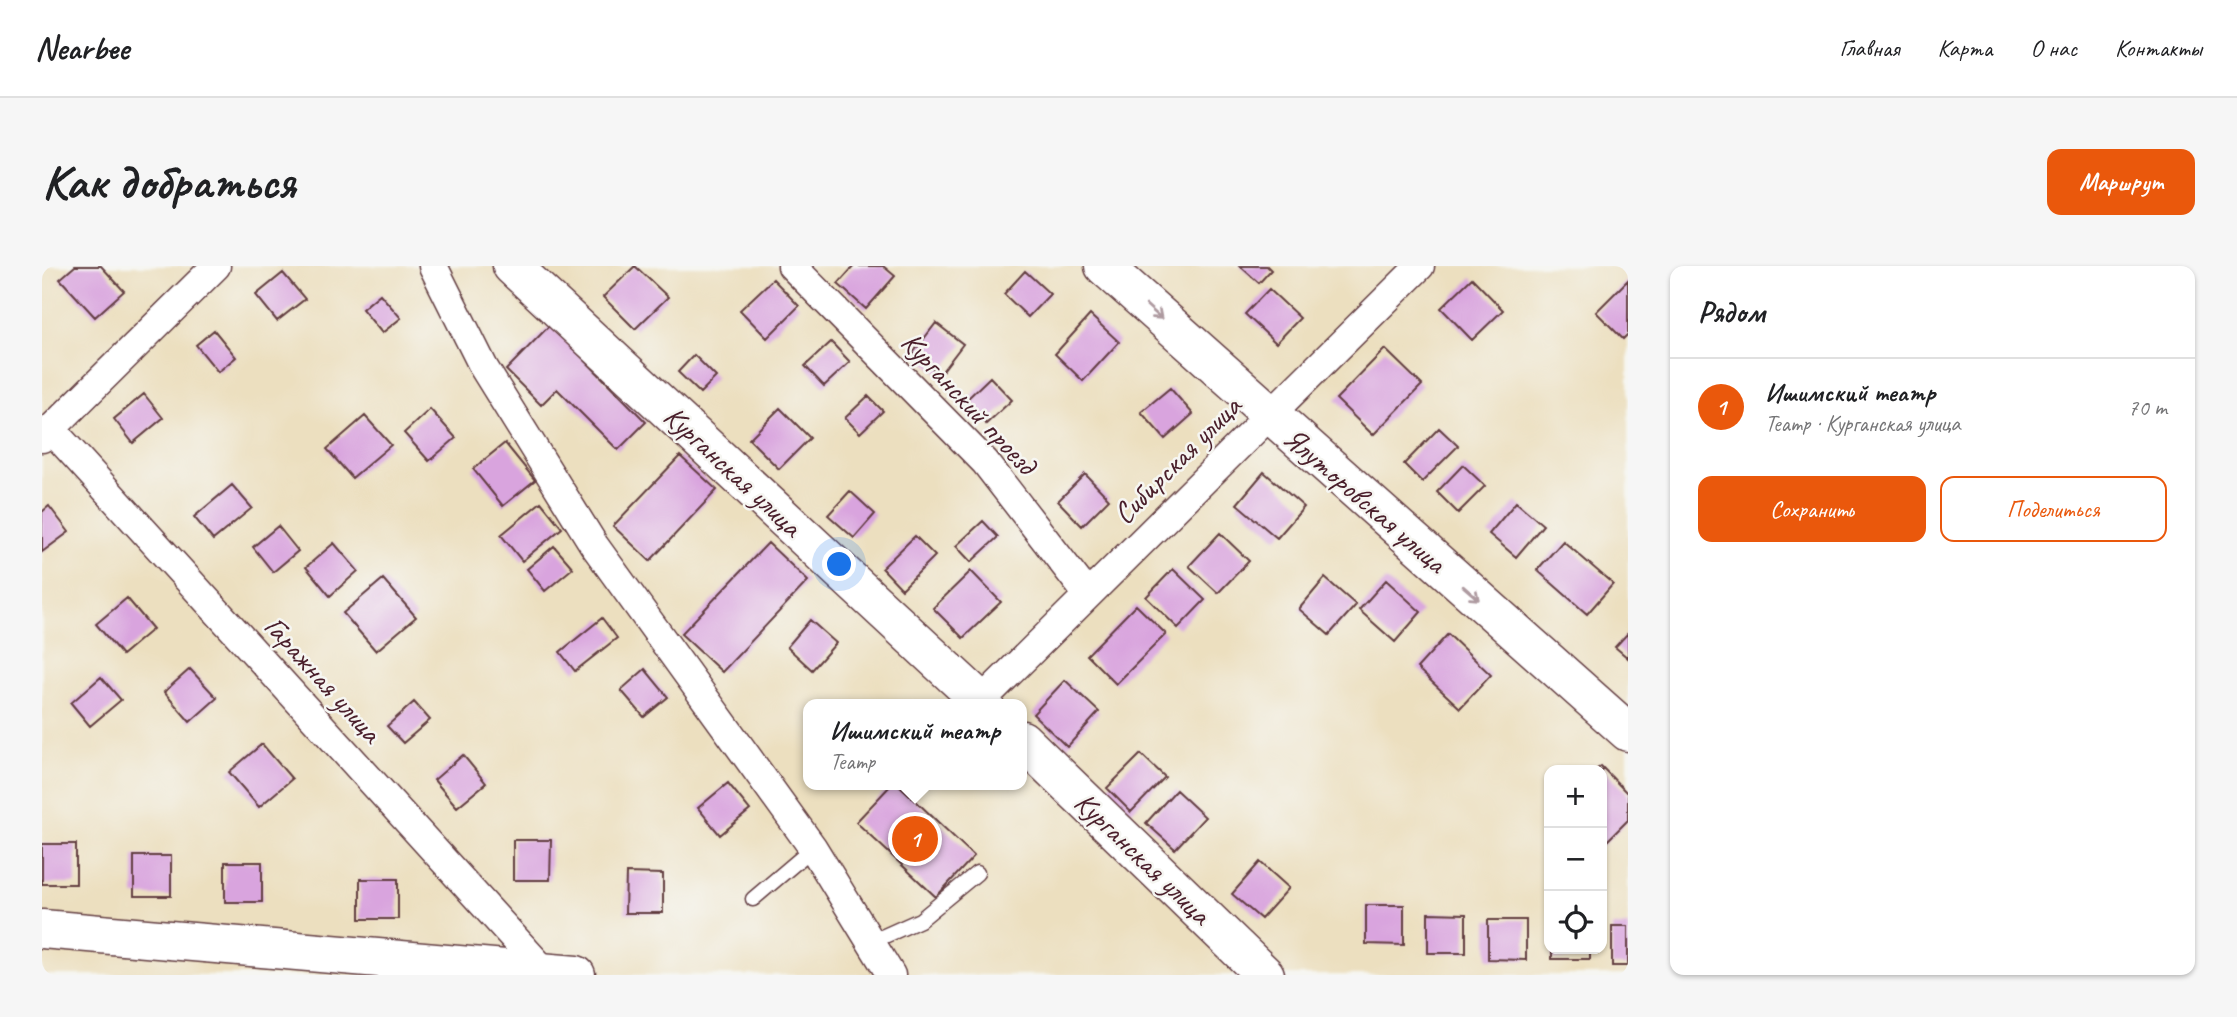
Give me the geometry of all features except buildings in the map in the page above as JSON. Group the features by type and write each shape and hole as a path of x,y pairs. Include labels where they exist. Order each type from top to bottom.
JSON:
{"main road":[{"name":"Курганская улица","path":"512,266 979,699"},
{"name":"Ялуторовская улица","path":"1104,266 1269,416 1628,732"},
{"name":"Курганская улица","path":"1027,745 1265,975"},
{"path":"42,929 562,974"}],"street":[{"path":"46,434 216,266"},
{"path":"433,266 484,368 594,545 813,848 891,975"},
{"name":"Курганский проезд","path":"792,266 985,462 1088,595"},
{"name":"Сибирская улица","path":"987,699 1420,266"},
{"name":"Гаражная улица","path":"46,434 562,974"}],"lane":[{"path":"752,899 813,848"},
{"path":"871,942 920,920 977,873"}],"place":[{"name":"Ишимский театр","path":"915,839"}]}
